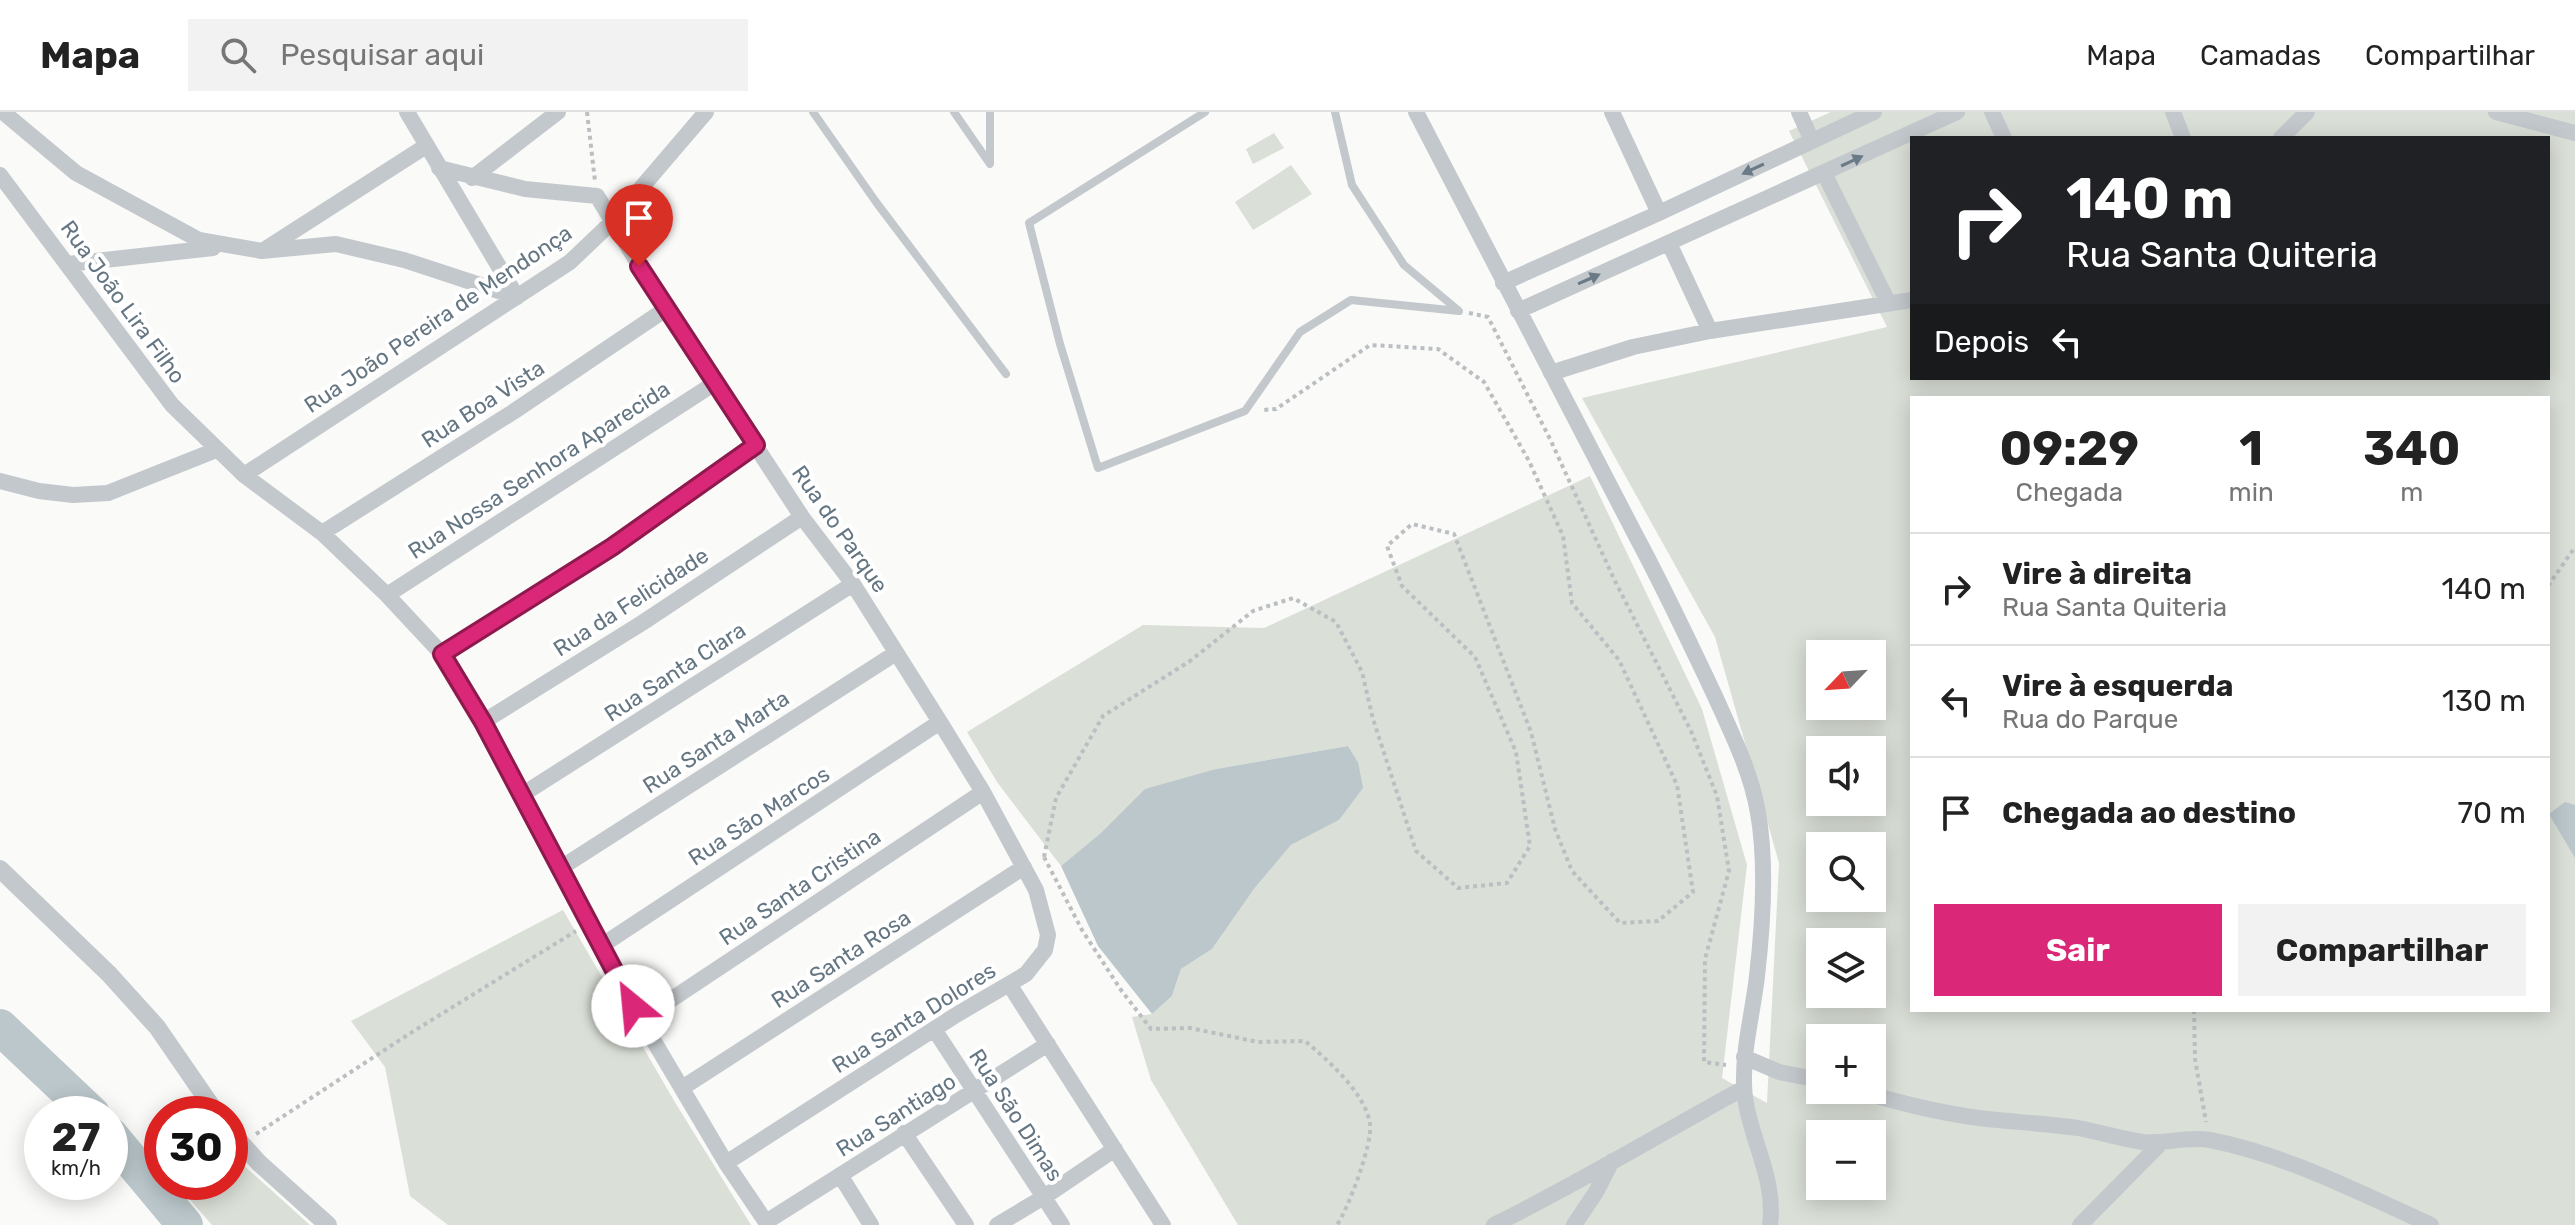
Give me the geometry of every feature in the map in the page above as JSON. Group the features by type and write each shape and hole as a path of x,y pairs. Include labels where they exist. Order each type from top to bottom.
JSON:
{"street":[{"path":"3,112 76,173 199,240 262,251 336,244 404,260 517,297"},
{"path":"407,112 517,297"},
{"path":"472,178 558,112"},
{"name":"Rua João Pereira de Mendonça","path":"244,475 570,262 612,222 706,112"},
{"path":"1416,112 1675,610 1754,790 1761,845 1761,906 1757,975 1744,1062 1744,1088 1773,1207 1770,1225"},
{"path":"1612,112 1659,213"},
{"path":"1799,112 1812,141"},
{"path":"1503,283 1874,112"},
{"path":"1518,311 1957,112"},
{"path":"1992,112 2003,136"},
{"path":"2173,112 2182,136"},
{"path":"2283,136 2307,112"},
{"path":"2496,112 2551,120 2575,133"},
{"path":"262,251 426,146"},
{"path":"439,168 525,189 597,196 612,222"},
{"path":"1824,173 1888,302"},
{"name":"Rua João Lira Filho","path":"0,175 172,405 244,475 322,533 387,595 442,654 483,722 642,1019 726,1163 767,1224"},
{"name":"Rua do Parque","path":"612,222 802,517 853,584 983,792 1024,867"},
{"path":"1669,243 1710,331"},
{"path":"68,264 230,246"},
{"path":"1551,373 1633,347 1710,331 1910,300"},
{"name":"Rua Boa Vista","path":"322,533 513,412 666,309"},
{"name":"Rua Nossa Senhora Aparecida","path":"387,595 715,383"},
{"path":"442,654 612,547 756,445"},
{"path":"0,481 39,491 73,495 108,493 216,450"},
{"name":"Rua da Felicidade","path":"483,722 642,623 802,517"},
{"name":"Rua Santa Clara","path":"520,796 853,584"},
{"name":"Rua Santa Marta","path":"559,869 896,653"},
{"name":"Rua São Marcos","path":"601,946 940,722"},
{"name":"Rua Santa Cristina","path":"642,1019 983,792"},
{"name":"Rua Santa Dolores","path":"726,1163 934,1029 1026,974 1045,950 1048,935 1036,890 1024,867"},
{"name":"Rua Santa Rosa","path":"682,1088 1024,867"},
{"path":"0,869 109,974 157,1027 205,1096"},
{"path":"1009,984 1163,1225"},
{"name":"Rua São Dimas","path":"934,1029 1062,1225"},
{"name":"Rua Santiago","path":"767,1224 904,1133 975,1092 1048,1044"},
{"path":"1744,1062 1806,1077"},
{"path":"1494,1225 1558,1193 1744,1088"},
{"path":"1886,1097 1947,1112 2080,1129 2133,1140 2161,1143 2187,1138 2209,1140 2327,1178 2431,1225"},
{"path":"904,1133 966,1225"},
{"path":"2080,1225 2161,1143"},
{"path":"997,1225 1115,1149"},
{"path":"248,1150 328,1225"},
{"path":"1574,1225 1613,1160"},
{"path":"840,1175 871,1225"},
{"path":"1761,1225 1773,1207"}],"lane":[{"path":"813,112 876,202 1006,374"},
{"path":"954,112 990,164 990,112"},
{"path":"1205,112 1029,223 1060,344 1098,468 1245,411 1300,332 1351,300 1459,311"},
{"path":"1335,112 1352,185 1404,265 1459,311"}],"path":[{"path":"587,112 597,196"},
{"path":"1459,311 1488,317 1691,731 1717,796 1729,871 1705,959 1704,1062 1744,1062"},
{"path":"1245,411 1276,409 1370,345 1438,349 1484,382 1529,461 1563,536 1572,603 1619,660 1677,785 1693,892 1658,921 1620,923 1572,871 1555,829 1531,732 1454,534 1412,524 1387,546 1402,586 1475,657 1516,752 1530,846 1507,883 1458,888 1416,851 1373,719 1362,672 1336,622 1293,598 1253,611 1190,661 1103,716 1056,798 1044,857 1082,930 1151,1029 1190,1028 1258,1042 1305,1041 1330,1061 1358,1097 1371,1125 1360,1171 1344,1216 1337,1225"},
{"path":"2550,583 2575,547"},
{"path":"1024,867 1044,857"},
{"path":"248,1133 270,1123 589,923"},
{"path":"2194,1012 2195,1059 2209,1140"}],"shaded area":[{"path":"1831,112 2575,112 2575,1225 1238,1225 1151,1080 1132,1017 1152,1014 1172,996 1181,969 1212,949 1254,889 1291,845 1339,820 1358,762 1348,746 1216,769 1102,832 1061,866 997,782 967,732 1143,625 1264,628 1590,476 1702,709 1747,865 1722,1078 1767,1103 1779,863 1715,637 1582,398 1887,327 1789,131"},
{"path":"1274,133 1284,148 1253,164 1246,149"},
{"path":"1291,165 1312,194 1253,230 1235,202"},
{"path":"1348,746 1358,762 1363,788 1339,820 1291,845 1254,889 1212,949 1181,969 1172,996 1152,1014 1098,946 1061,866 1102,832 1145,789 1216,769"},
{"path":"2565,802 2575,805 2575,858 2550,816"},
{"path":"563,910 751,1225 448,1225 410,1196 385,1067 351,1021"},
{"path":"248,1169 310,1225 212,1225 190,1200 248,1200"}],"waterway":[{"path":"0,1027 73,1096"},
{"path":"128,1157 185,1225"}],"route":[{"path":"633,1006 483,722 442,654 612,547 756,445 639,266"}]}
